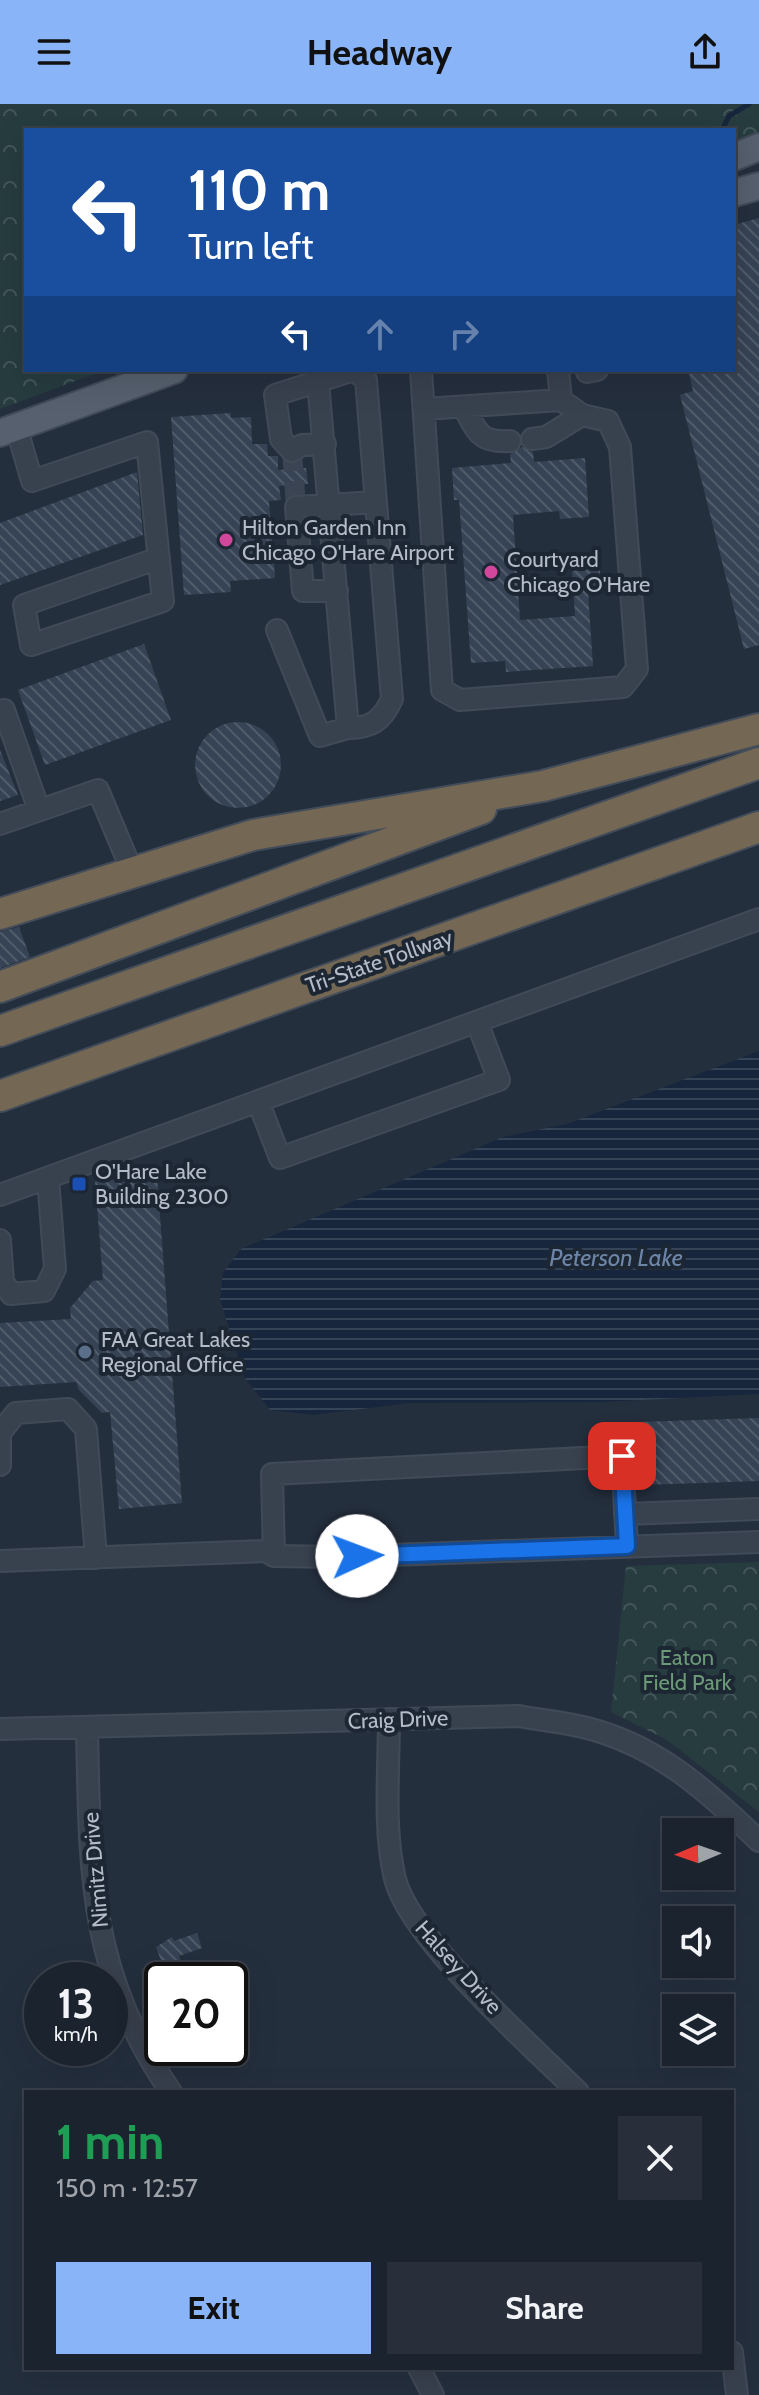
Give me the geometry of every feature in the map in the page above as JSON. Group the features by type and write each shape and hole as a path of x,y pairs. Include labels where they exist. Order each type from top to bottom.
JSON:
{"highway":[{"path":"0,914 253,835 543,786 759,729"},
{"path":"0,1031 759,763"},
{"path":"0,987 543,786"},
{"name":"Tri-State Tollway","path":"0,1096 759,827"}],"main road":[{"path":"736,156 759,147"},
{"path":"736,192 759,186"},
{"path":"8,430 168,372"}],"street":[{"path":"277,630 320,736 348,728 368,728 385,714 392,699 366,380 356,372"},
{"path":"421,372 442,690 460,700 623,687 637,669 620,447 608,421 582,415 561,400 424,409"},
{"path":"558,372 561,400"},
{"path":"325,444 302,445 292,451 281,439 275,395 318,374 325,444 348,728"},
{"path":"463,407 482,438 510,441"},
{"path":"532,439 546,437 582,415"},
{"path":"8,430 32,481 147,442 159,558 163,601 31,645 24,605 159,558"},
{"path":"337,591 303,591 296,507 376,502"},
{"path":"0,712 4,710 39,810"},
{"path":"0,824 98,790 132,871"},
{"path":"0,1195 759,919"},
{"path":"258,1101 280,1158 499,1080 477,1022"},
{"path":"0,1240 3,1282 11,1294 44,1291 55,1269 48,1178"},
{"path":"0,1465 0,1433 16,1413 68,1409 86,1429 96,1558"},
{"path":"274,1556 272,1474 622,1456 627,1546"},
{"path":"625,1514 759,1509"},
{"path":"0,1561 236,1555 246,1563 266,1563 274,1556 759,1542"},
{"name":"Craig Drive","path":"0,1729 519,1716 597,1730 653,1753 690,1778 759,1841"},
{"name":"Halsey Drive","path":"389,1719 389,1834 396,1881 421,1931 576,2090"},
{"name":"Nimitz Drive","path":"87,1728 90,1871 98,1926 113,1983 134,2030 170,2090"},
{"path":"734,2369 737,2395"},
{"path":"420,2370 433,2395"}],"green space":[{"path":"0,104 759,104 759,135 736,143 736,128 24,128 24,372 100,372 0,409"},
{"name":"Eaton Field Park","path":"759,1562 759,1812 667,1740 611,1712 626,1566"}],"water":[{"name":"Peterson Lake","path":"759,1051 759,1394 602,1402 409,1403 313,1415 270,1410 244,1377 220,1299 223,1273 241,1249 503,1137 567,1124"}],"building":[{"path":"759,218 759,645 744,649 680,395 693,391 688,372 736,372 736,224"},
{"name":"Hilton Garden Inn Chicago O'Hare Airport","path":"231,413 231,418 251,417 252,444 267,444 268,456 278,456 278,470 306,468 308,484 279,486 281,500 269,501 275,578 230,581 231,592 184,595 171,417"},
{"name":"Courtyard Chicago O'Hare","path":"522,447 533,452 534,462 585,458 589,517 560,519 559,511 513,515 520,620 575,616 571,555 599,553 601,591 588,592 593,666 506,672 505,661 471,663 459,500 454,500 452,468 511,463 510,454"},
{"path":"137,472 143,535 0,585 0,523"},
{"path":"144,644 171,720 45,765 18,690"},
{"path":"230,722 246,722 269,734 278,748 281,765 278,782 269,796 246,808 230,808 214,801 202,789 195,773 195,757 202,741 214,729"},
{"path":"0,750 18,795 0,801"},
{"path":"19,927 30,957 0,968 0,932"},
{"name":"FAA Great Lakes Regional Office","path":"157,1177 182,1503 119,1509 110,1412 102,1413 79,1390 76,1382 0,1387 0,1323 71,1319 70,1308 93,1281 103,1280 95,1181"},
{"path":"759,1418 759,1481 641,1485 638,1422"},
{"path":"197,1933 202,1948 179,1956 181,1962 161,1962 156,1947 172,1937 174,1941"}],"waterway":[{"path":"723,128 729,116 749,104"}],"tunnel":[{"path":"292,451 296,507"}],"place":[{"name":"Hilton Garden Inn Chicago O'Hare Airport","path":"226,540"},
{"name":"Courtyard Chicago O'Hare","path":"491,572"},
{"name":"O'Hare Lake Building 2300","path":"79,1184"},
{"name":"FAA Great Lakes Regional Office","path":"85,1352"}],"route":[{"path":"357,1556 627,1546 622,1456"}]}
